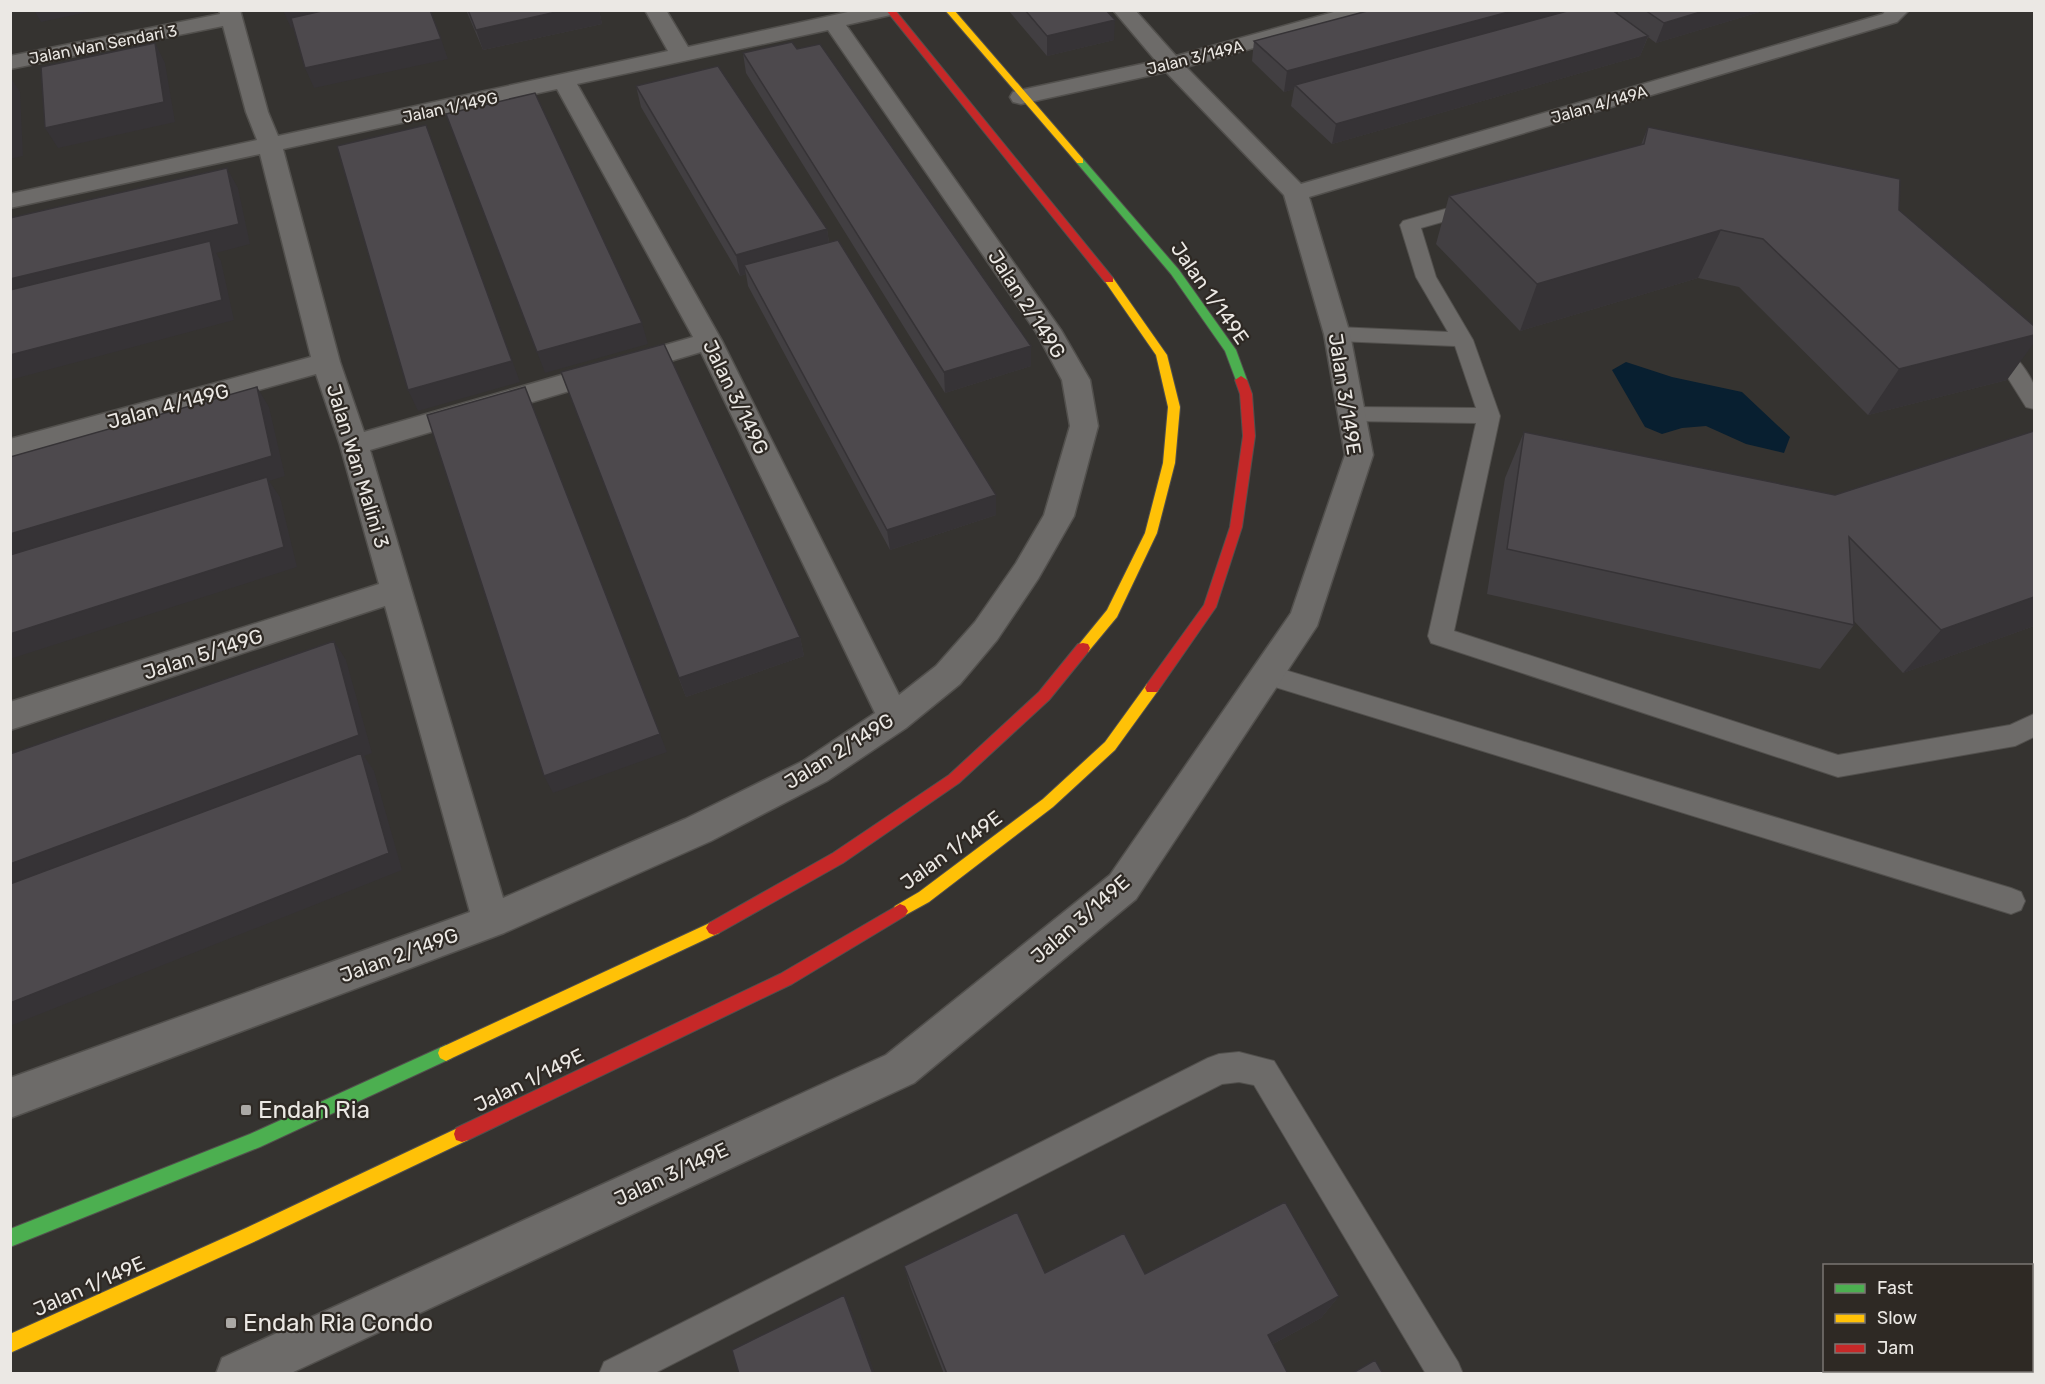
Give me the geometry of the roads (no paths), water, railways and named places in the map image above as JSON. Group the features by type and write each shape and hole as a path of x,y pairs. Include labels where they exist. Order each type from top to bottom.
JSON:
{"street":[{"path":"655,10 682,56"},
{"path":"10,1238 254,1141 701,936 838,858 954,779 1044,696 1112,613 1151,533 1169,463 1174,407 1161,355 1112,284 889,10"},
{"name":"Jalan 1/149G","path":"10,201 889,10"},
{"name":"Jalan 1/149E","path":"10,1344 252,1234 786,979 924,897 1048,803 1110,746 1210,607 1236,527 1244,483 1248,436 1246,394 1230,350 1175,272 1021,97 949,10"},
{"name":"Jalan 3/149E","path":"238,1374 285,1363 900,1069 1124,886 1306,617 1359,455 1337,334 1296,193 1171,64 1123,10"},
{"name":"Jalan 3/149A","path":"1021,97 1171,64 1367,10"},
{"name":"Jalan 4/149A","path":"1296,193 1890,18 1899,10"},
{"name":"Jalan Wan Sendari 3","path":"10,63 230,14"},
{"name":"Jalan Wan Malini 3","path":"230,14 257,112 270,145 327,362 354,445 491,921"},
{"name":"Jalan 2/149G","path":"10,1098 491,921 698,830 815,771 894,718 948,675 986,631 1027,571 1059,516 1084,426 1076,380 1048,330 833,22"},
{"name":"Jalan 3/149G","path":"564,82 709,341 894,718"},
{"path":"354,445 709,341"},
{"name":"Jalan 4/149G","path":"10,449 327,362"},
{"name":"Jalan 5/149G","path":"10,716 395,591"}],"lane":[{"path":"1498,200 1410,225 1426,277 1463,340 1489,416 1440,636 1838,766 2015,735 2034,725"},
{"path":"1978,332 2008,362 2034,402"},
{"path":"1337,334 1463,340"},
{"path":"1351,414 1489,416"},
{"path":"1268,675 2011,902"},
{"path":"616,1374 1219,1069 1239,1067 1263,1072 1446,1374"}],"water":[{"path":"1626,362 1672,377 1742,392 1790,437 1784,453 1746,444 1706,426 1682,428 1662,434 1645,427 1612,370"}],"place":[{"name":"Endah Ria","path":"246,1110"},
{"name":"Endah Ria Condo","path":"231,1323"}]}
